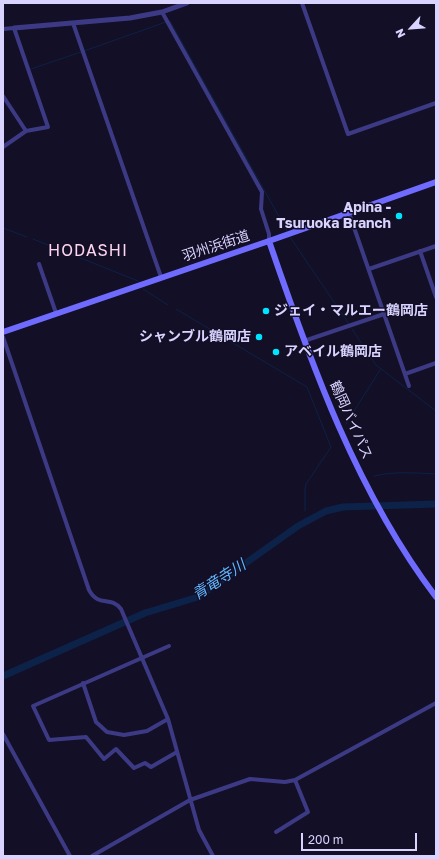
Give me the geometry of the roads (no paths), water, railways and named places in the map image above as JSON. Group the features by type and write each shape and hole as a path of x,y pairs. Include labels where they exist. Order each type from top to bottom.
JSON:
{"main road":[{"name":"羽州浜街道","path":"3,332 436,182"},
{"name":"鶴岡バイパス","path":"269,241 304,341 335,416 373,497 387,523 411,563 436,597"}],"street":[{"path":"3,29 130,18 162,12 187,3"},
{"path":"302,3 348,134 436,103"},
{"path":"162,12 262,192 261,209 269,234 269,241"},
{"path":"73,23 161,277"},
{"path":"3,147 26,131 48,126 14,28"},
{"path":"3,96 26,131"},
{"path":"349,213 409,386"},
{"path":"369,269 436,246"},
{"path":"420,251 434,286 436,297"},
{"path":"39,264 56,313"},
{"path":"304,341 384,314"},
{"path":"3,336 89,590 98,600 110,601 118,605 125,618 168,720 199,830 213,856"},
{"path":"405,374 436,363"},
{"path":"169,646 33,706 49,740 86,737 104,760 116,749 134,768 145,763 151,767 177,752"},
{"path":"84,683 96,722 107,732 124,735 147,730 168,720"},
{"path":"92,856 190,800 250,779 285,782 295,780 436,702"},
{"path":"3,734 70,856"},
{"path":"276,832 308,812 295,780"}],"waterway":[{"path":"170,21 287,231"},
{"path":"84,51 166,22"},
{"path":"31,69 81,52"},
{"path":"3,228 27,237"},
{"path":"290,237 349,324"},
{"path":"33,239 138,281"},
{"path":"143,289 168,305"},
{"path":"176,309 307,387 331,447 306,484 305,511"},
{"path":"352,329 376,365 436,411"},
{"path":"346,424 380,370"},
{"path":"374,476 397,473 436,474"},
{"name":"青竜寺川","path":"3,676 145,613 198,597 298,526 326,511 343,507 436,504"}],"place":[{"name":"Apina - Tsuruoka Branch","path":"399,216"},
{"name":"ジェイ・マルエー鶴岡店","path":"266,311"},
{"name":"シャンブル鶴岡店","path":"259,337"},
{"name":"アベイル鶴岡店","path":"276,352"}],"district":[{"name":"HODASHI","path":"88,251"}]}
